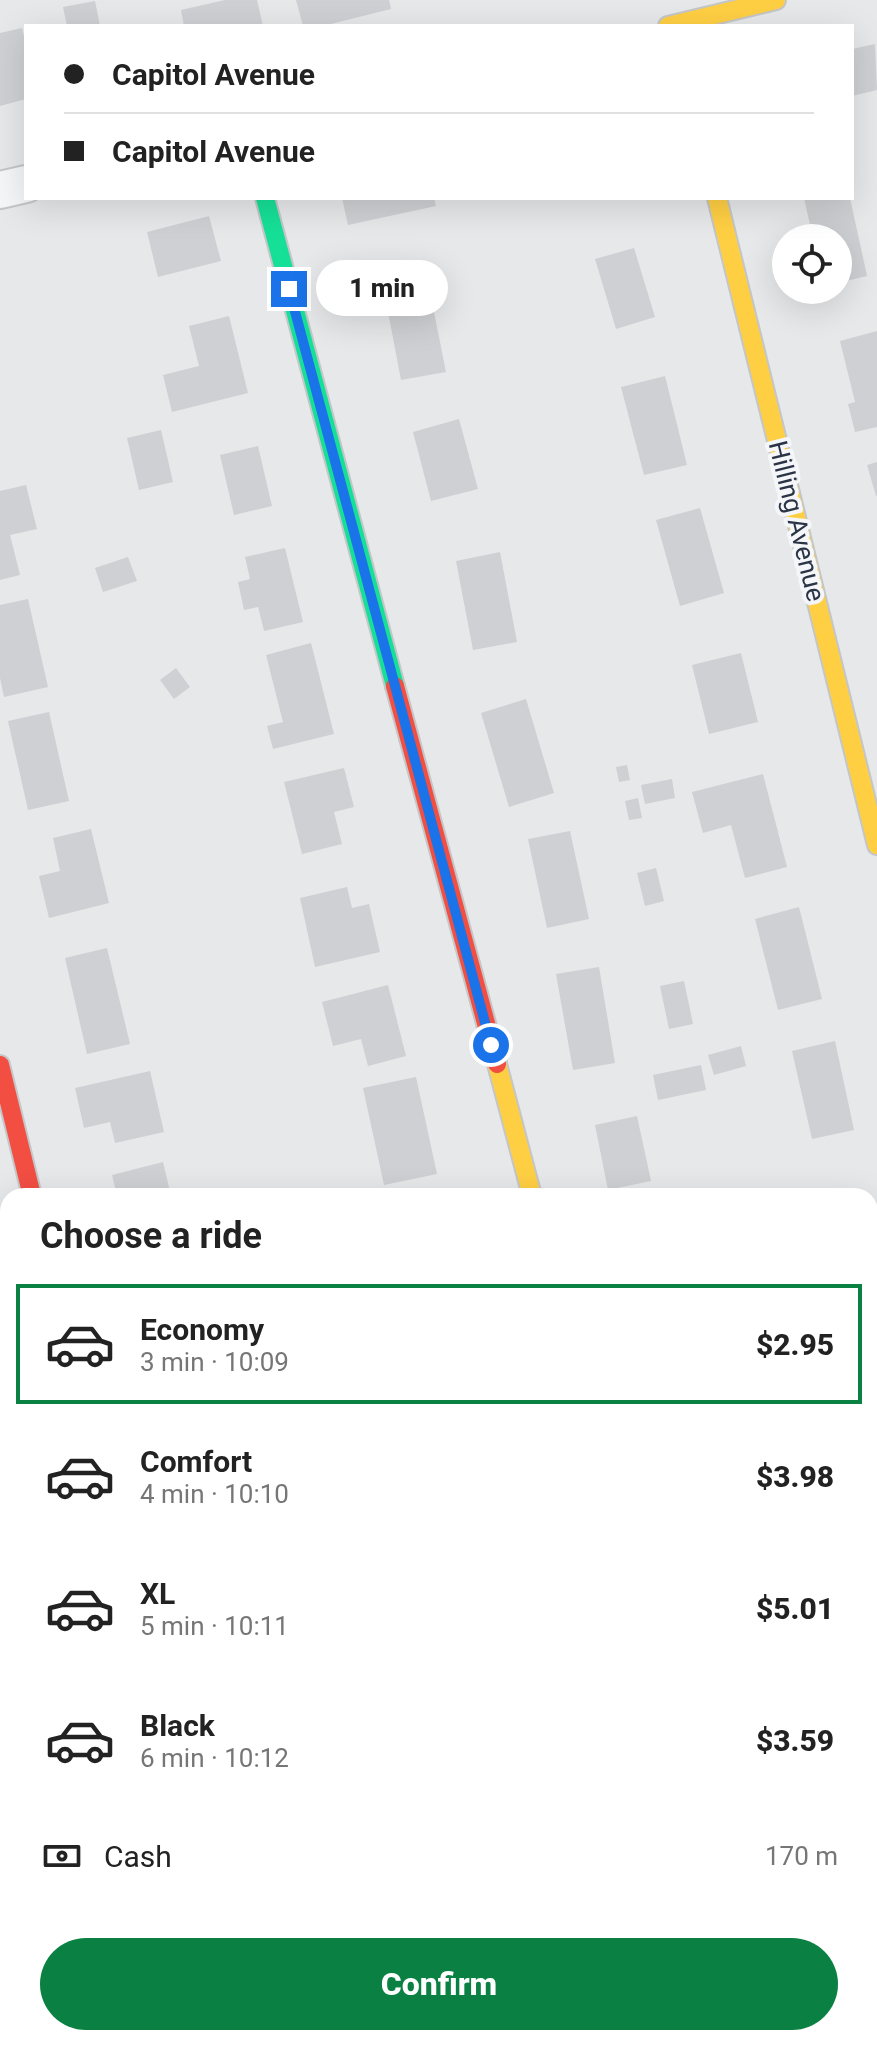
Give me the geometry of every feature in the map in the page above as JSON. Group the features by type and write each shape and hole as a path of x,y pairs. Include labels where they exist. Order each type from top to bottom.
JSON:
{"street":[{"path":"671,19 776,0"},
{"path":"0,190 24,184"},
{"path":"266,200 530,1188"},
{"name":"Hilling Avenue","path":"717,200 877,845"},
{"path":"0,1065 30,1188"}],"building":[{"path":"225,0 257,0 263,24 184,24 181,10"},
{"path":"296,0 389,0 391,9 331,24 302,24"},
{"path":"95,1 100,24 67,24 63,7"},
{"path":"22,28 24,100 0,106 0,33"},
{"path":"875,44 877,90 854,96 854,49"},
{"path":"342,200 434,200 436,206 348,225"},
{"path":"804,200 850,200 867,276 852,280 852,224 810,224"},
{"path":"209,216 221,261 158,277 147,232"},
{"path":"634,248 655,317 616,329 595,259"},
{"path":"428,282 446,372 401,380 384,291"},
{"path":"229,316 248,393 172,412 163,375 199,366 189,326"},
{"path":"877,331 877,427 855,432 848,404 855,402 840,341"},
{"path":"665,376 687,465 644,475 621,387"},
{"path":"459,419 478,489 431,501 413,432"},
{"path":"161,430 173,482 139,490 127,438"},
{"path":"258,446 272,506 234,515 220,455"},
{"path":"877,462 877,496 876,496 867,465"},
{"path":"26,485 37,529 10,535 20,575 0,580 0,491"},
{"path":"700,508 724,593 680,606 656,520"},
{"path":"285,548 303,622 264,631 258,607 244,610 238,582 250,579 245,557"},
{"path":"500,552 517,642 473,650 456,561"},
{"path":"128,557 137,581 103,592 95,568"},
{"path":"28,599 48,687 4,697 0,678 0,605"},
{"path":"311,643 334,734 273,749 267,726 283,722 266,655"},
{"path":"741,653 758,722 709,734 692,665"},
{"path":"176,668 190,687 174,699 160,680"},
{"path":"526,699 554,793 509,807 481,713"},
{"path":"49,712 69,801 28,810 8,721"},
{"path":"627,765 630,780 619,782 616,767"},
{"path":"344,768 354,807 334,812 342,844 302,854 284,782"},
{"path":"763,774 787,867 745,878 731,825 703,833 692,792"},
{"path":"672,779 675,798 645,804 641,785"},
{"path":"638,798 642,818 629,820 625,801"},
{"path":"91,829 109,903 49,918 39,876 60,871 53,838"},
{"path":"570,831 589,919 547,928 528,839"},
{"path":"656,868 664,901 645,906 637,873"},
{"path":"347,887 352,908 369,904 380,952 315,967 300,898"},
{"path":"799,907 822,999 778,1010 755,919"},
{"path":"107,948 130,1044 87,1054 65,958"},
{"path":"599,967 615,1063 573,1070 556,974"},
{"path":"684,981 693,1024 669,1029 660,986"},
{"path":"388,985 406,1056 368,1066 361,1039 333,1046 322,1002"},
{"path":"835,1041 854,1130 812,1139 792,1051"},
{"path":"741,1046 746,1066 714,1075 708,1055"},
{"path":"701,1065 706,1090 658,1100 653,1075"},
{"path":"150,1071 164,1132 115,1143 110,1122 84,1128 75,1088"},
{"path":"416,1077 437,1174 384,1185 363,1088"},
{"path":"637,1116 651,1181 608,1188 595,1125"},
{"path":"163,1162 169,1188 115,1188 112,1175"}],"traffic: fast":[{"path":"266,200 395,686"}],"traffic: slow":[{"path":"676,24 776,0"},
{"path":"717,200 877,845"},
{"path":"497,1064 530,1188"}],"traffic: jam":[{"path":"395,686 497,1064"},
{"path":"0,1065 30,1188"}],"route":[{"path":"289,289 491,1045"}]}
